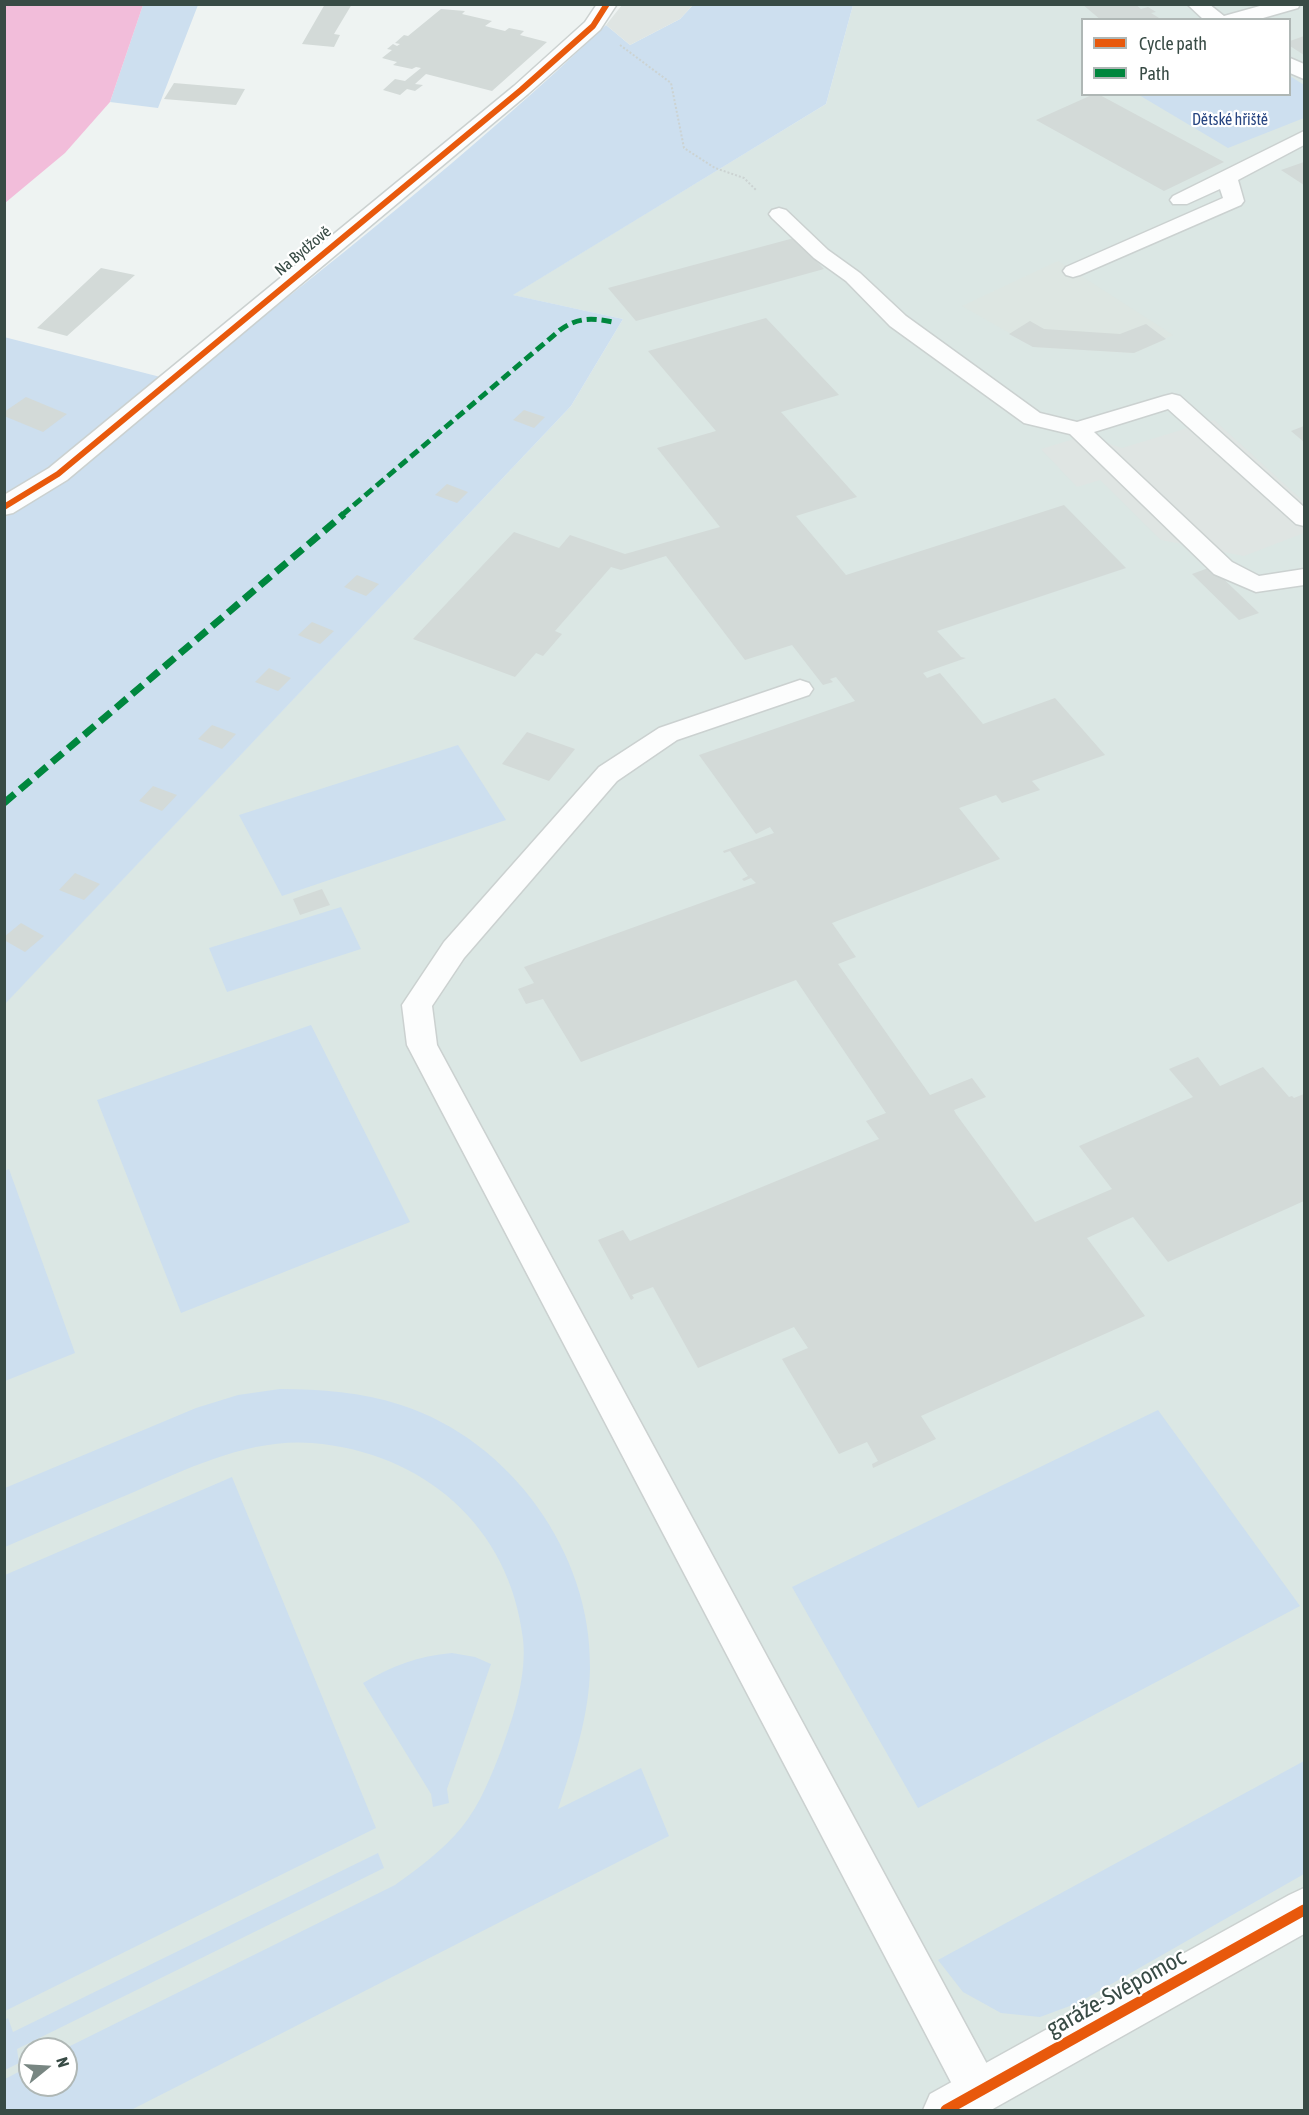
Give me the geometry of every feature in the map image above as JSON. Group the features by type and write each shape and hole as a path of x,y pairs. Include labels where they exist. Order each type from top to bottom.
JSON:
{"street":[{"name":"Na Bydžově","path":"4,507 57,474 503,105 593,26 607,4"},
{"path":"1196,4 1214,18"},
{"path":"1240,18 1291,4"},
{"path":"1291,65 1305,73"},
{"name":"garáže-Svépomoc","path":"963,2101 1305,1910"}],"lane":[{"path":"1180,200 1227,178 1305,136"},
{"path":"1073,271 1234,201 1227,178"},
{"path":"779,214 821,254 853,278 898,321 1032,417 1078,429 1223,568 1256,584 1305,577"},
{"path":"1078,429 1172,401 1305,519"},
{"path":"800,689 668,734 609,774 454,951 417,1005 422,1045 963,2101"}],"path":[{"path":"618,43 671,83 684,148 715,168 744,178"}],"shaded area":[{"path":"5,4 143,5 110,102 65,153 5,203"},
{"path":"622,5 693,5 680,19 630,45 606,25"},
{"path":"853,5 1304,5 1304,2110 5,2110 4,1004 571,406 623,319 512,295 826,104"},
{"path":"1058,261 1173,335 1135,353 1034,347 962,306"},
{"path":"1214,420 1304,502 1304,533 1244,556 1161,540 1100,480 1077,487 1041,449 1084,436 1122,448"}],"green space":[{"path":"143,5 198,5 158,108 110,102"},
{"path":"693,5 853,5 826,104 513,295 623,319 571,406 5,1004 4,337 180,382 451,164 606,25 630,45 680,19"},
{"name":"Dětské hřiště","path":"1291,77 1304,85 1304,118 1228,148 1141,96 1291,96"},
{"path":"458,745 506,820 282,896 239,815"},
{"path":"341,907 361,949 227,992 209,948"},
{"path":"311,1025 410,1222 181,1313 97,1100"},
{"path":"9,1169 75,1353 5,1381 4,1171"},
{"path":"280,1389 311,1390 371,1397 401,1405 440,1422 477,1445 509,1473 537,1506 560,1543 577,1583 587,1625 590,1668 587,1705 558,1809 641,1768 669,1836 131,2110 5,2110 5,2079 18,2072 18,2097 78,2097 78,2042 395,1885 422,1865 455,1835 480,1799 490,1779 515,1709 523,1667 523,1639 515,1599 500,1562 480,1530 454,1502 424,1479 390,1462 352,1449 312,1443 289,1443 243,1450 198,1465 5,1547 5,1488 196,1408 238,1395"},
{"path":"1158,1410 1300,1606 918,1808 792,1587"},
{"path":"232,1477 376,1828 5,2011 5,1575"},
{"path":"452,1653 475,1657 491,1664 447,1789 449,1803 433,1807 431,1794 363,1683 406,1663"},
{"path":"1304,1761 1304,1874 1078,2003 1040,2017 1001,2013 963,1992 938,1960"},
{"path":"378,1853 384,1868 41,2037 18,2037 18,2064 5,2070 5,2020 8,2018 13,2032"}],"building":[{"path":"325,4 352,4 334,34 340,35 334,47 302,44"},
{"path":"1082,4 1135,4 1141,9 1148,7 1156,12 1151,13 1159,18 1099,18"},
{"path":"441,9 465,11 462,14 492,21 485,26 505,31 509,28 524,31 520,35 547,42 492,91 426,74 415,84 423,85 415,91 407,89 400,95 383,90 395,79 405,81 421,68 412,69 393,65 397,62 382,58 392,50 387,49 393,44 397,46 400,44 395,43 404,35 408,36"},
{"path":"1304,36 1304,55 1291,47 1291,41"},
{"path":"174,83 245,89 236,105 164,99"},
{"path":"1090,96 1102,96 1224,162 1164,191 1036,120"},
{"path":"1304,162 1304,185 1281,170"},
{"path":"794,238 824,269 636,321 608,288"},
{"path":"101,268 135,275 67,336 37,328"},
{"path":"766,318 839,395 781,412 857,497 796,516 846,575 1064,505 1126,568 937,631 961,657 966,658 923,673 927,678 940,673 983,724 1055,698 1105,755 1032,781 1040,790 1002,803 996,795 959,808 1000,859 832,923 856,957 838,964 930,1095 972,1078 986,1097 954,1110 1035,1222 1112,1189 1079,1146 1193,1097 1169,1069 1198,1057 1220,1086 1263,1067 1289,1097 1294,1098 1304,1094 1304,1201 1168,1262 1133,1217 1087,1238 1145,1316 921,1416 936,1439 873,1468 872,1464 878,1461 867,1442 839,1454 782,1359 808,1348 794,1327 698,1368 653,1287 632,1295 634,1298 631,1300 598,1240 623,1230 630,1241 879,1139 866,1121 886,1113 796,980 581,1062 543,999 526,1004 518,989 534,983 524,967 756,883 751,878 744,881 742,879 748,876 730,851 724,853 723,851 774,833 770,827 756,834 699,755 855,701 836,677 830,679 833,682 823,685 792,645 745,660 666,556 621,570 611,567 555,631 562,634 543,656 536,653 515,677 413,639 514,532 559,548 570,535 625,554 720,527 657,448 716,431 648,351"},
{"path":"1030,321 1044,329 1120,334 1146,324 1166,339 1134,353 1033,347 1009,334"},
{"path":"26,397 67,414 43,432 4,416 4,412"},
{"path":"524,410 545,417 534,428 513,420"},
{"path":"1304,426 1304,442 1291,431"},
{"path":"447,484 468,492 457,503 435,495"},
{"path":"1211,567 1259,613 1239,620 1192,574"},
{"path":"357,575 379,584 366,596 344,587"},
{"path":"312,622 334,631 320,644 298,635"},
{"path":"269,668 291,678 278,691 255,682"},
{"path":"212,725 236,734 222,749 198,739"},
{"path":"527,732 575,749 549,781 502,764"},
{"path":"153,786 177,795 162,811 139,801"},
{"path":"75,873 100,884 84,900 59,890"},
{"path":"322,889 330,905 300,915 293,899"},
{"path":"21,923 44,936 25,952 4,940 4,937"}],"marked path":[{"path":"4,803 560,330 573,322 585,319 613,322"}],"cycle path":[{"path":"4,507 58,474 521,90 593,26 607,4"},
{"path":"946,2110 1304,1910"}]}
